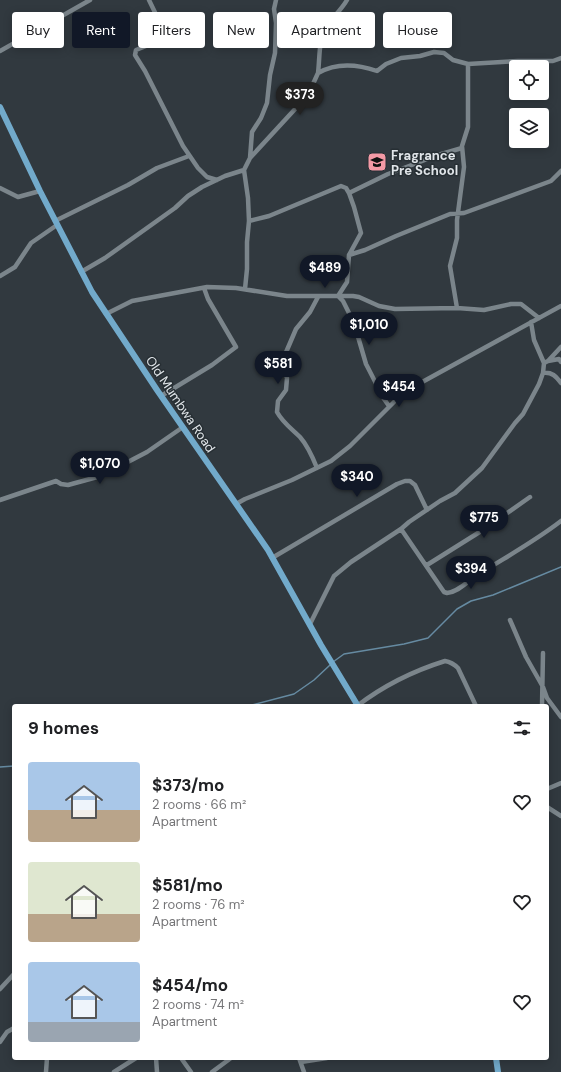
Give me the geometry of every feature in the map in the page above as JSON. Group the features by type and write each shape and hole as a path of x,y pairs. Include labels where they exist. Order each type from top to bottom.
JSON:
{"main road":[{"name":"Old Mumbwa Road","path":"0,107 81,272 106,314 272,558 356,704"},
{"path":"496,1060 498,1072"}],"street":[{"path":"0,51 90,0"},
{"path":"149,0 163,29 151,38 151,44 136,50 135,55 145,71 182,146 207,177 217,180"},
{"path":"250,158 252,132 261,118 267,103 270,75 275,52 276,23 274,9 276,0"},
{"path":"245,289 248,269 247,242 249,220 244,170 250,158 308,95 318,73 321,40 327,25 348,0"},
{"path":"318,73 336,66 350,64 378,70 386,64 401,58 422,56 434,52 444,53 453,60 468,64 553,60 561,58"},
{"path":"457,308 450,266 457,238 458,213 463,177 462,148 468,127 468,64"},
{"path":"349,192 388,174 438,155 462,148"},
{"path":"0,276 15,267 31,243 56,223 157,168 189,156"},
{"path":"81,272 104,258 175,208 188,196 217,180 244,170"},
{"path":"349,255 368,249 450,214 464,213 551,181 561,171"},
{"path":"249,220 269,216 341,186 346,188 354,206 361,233 349,255 347,282 338,296"},
{"path":"0,188 18,197 40,191"},
{"path":"106,314 132,301 213,287 245,289 278,295 359,297 379,306 395,309 457,308 484,310 511,304 521,304 539,318"},
{"path":"161,396 212,365 236,346 208,299 204,288"},
{"path":"338,296 343,301 354,323 366,364 389,406"},
{"path":"317,468 312,455 301,438 288,427 276,412 278,401 286,390 287,378 282,364 284,358 296,329 310,312 318,297"},
{"path":"236,504 332,461 350,446 404,392 561,306"},
{"path":"531,322 534,340 546,362"},
{"path":"310,624 334,576 351,562 440,501 455,493 482,468 523,414 539,384 546,362 561,347"},
{"path":"546,362 559,359 561,362"},
{"path":"543,373 551,373 556,376 561,383"},
{"path":"0,500 56,481 60,484 68,485 101,476 147,452 183,427"},
{"path":"272,558 397,484 405,481 410,480 415,485 427,510"},
{"path":"427,565 486,528 530,497"},
{"path":"401,528 444,592 447,593 454,592 475,577 531,543 561,521"},
{"path":"510,620 533,672 543,687 547,698 561,717"},
{"path":"542,704 543,653"},
{"path":"360,704 388,685 435,665 449,662 458,668 475,704"},
{"path":"549,789 561,783"},
{"path":"549,808 561,816"},
{"path":"0,989 12,976"},
{"path":"0,1042 7,1032 12,1029"},
{"path":"46,1072 47,1060"},
{"path":"114,1072 133,1060"},
{"path":"156,1060 157,1072"},
{"path":"182,1060 191,1072"},
{"path":"212,1072 228,1060"},
{"path":"300,1060 304,1072"}],"waterway":[{"path":"333,662 344,654 404,644 428,638 457,609 471,601 493,595 561,567"},
{"path":"256,704 294,694 314,680 330,665"},
{"path":"0,767 12,766"}],"place":[{"name":"Fragrance Pre School","path":"377,162"}]}
